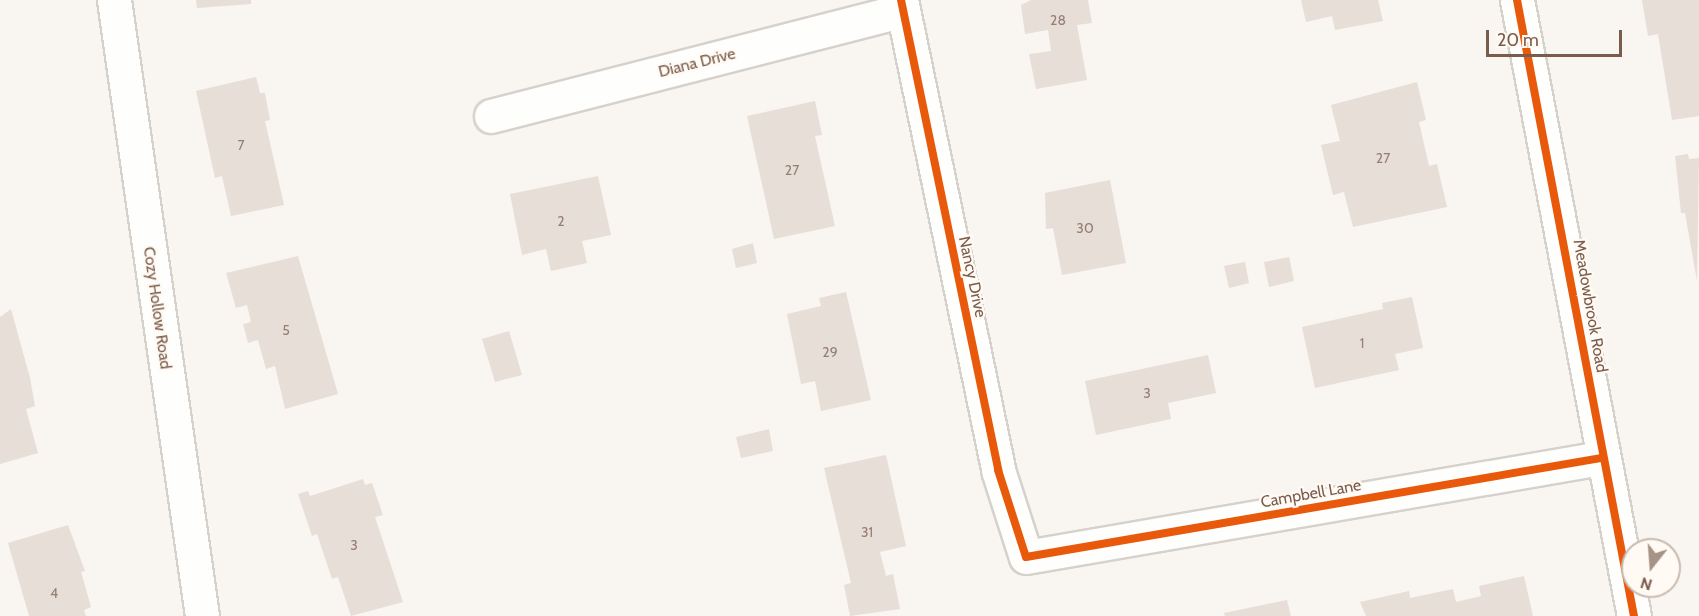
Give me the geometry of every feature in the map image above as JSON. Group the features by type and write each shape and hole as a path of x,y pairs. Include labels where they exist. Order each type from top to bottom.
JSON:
{"street":[{"name":"Cozy Hollow Road","path":"114,0 202,616"},
{"name":"Meadowbrook Road","path":"1517,0 1601,458 1634,616"},
{"name":"Diana Drive","path":"491,116 902,5"},
{"name":"Nancy Drive","path":"902,5 998,470 1026,557"},
{"name":"Campbell Lane","path":"1026,557 1601,458"}],"building":[{"path":"196,0 251,0 251,4 197,8"},
{"path":"1031,0 1088,0 1092,23 1077,25 1087,80 1036,89 1029,54 1051,51 1048,30 1025,34 1021,5"},
{"path":"1301,0 1378,0 1383,21 1335,30 1332,16 1306,22"},
{"path":"1642,0 1699,0 1699,116 1672,120 1658,34 1648,36"},
{"path":"256,77 260,93 265,93 270,120 265,121 284,205 231,216 222,176 215,178 196,91"},
{"path":"1417,82 1426,120 1419,122 1429,166 1437,164 1447,207 1353,227 1344,192 1333,195 1321,145 1340,141 1331,105"},
{"path":"815,101 822,135 815,136 835,226 774,239 747,116"},
{"path":"1688,154 1689,159 1699,158 1697,281 1685,213 1681,213 1675,156"},
{"path":"598,176 611,235 582,241 587,263 551,271 546,249 522,255 510,194"},
{"path":"1110,180 1126,263 1062,275 1053,228 1046,229 1045,193"},
{"path":"753,243 757,263 736,268 732,249"},
{"path":"298,256 338,394 285,409 275,366 266,369 258,340 248,343 243,324 251,322 247,305 236,308 226,273"},
{"path":"1289,257 1294,281 1269,287 1264,262"},
{"path":"1245,262 1249,283 1229,288 1224,266"},
{"path":"846,292 871,400 821,411 815,381 801,384 787,314 821,306 819,298"},
{"path":"1412,297 1423,348 1395,354 1399,370 1315,388 1302,327 1383,309 1382,303"},
{"path":"11,309 30,378 35,406 26,409 38,453 0,464 0,317"},
{"path":"509,331 522,375 495,382 482,339"},
{"path":"1208,355 1216,393 1168,403 1171,419 1096,435 1085,381"},
{"path":"769,429 773,451 741,458 736,437"},
{"path":"886,455 906,546 880,552 886,576 893,574 900,609 850,616 844,585 851,583 824,468"},
{"path":"363,479 365,485 372,483 383,515 375,517 403,602 351,616 338,577 332,579 317,534 312,536 298,494 308,491 310,496"},
{"path":"68,525 85,571 81,572 91,607 84,610 86,616 29,616 8,543"},
{"path":"1524,576 1533,616 1366,616 1360,602 1409,591 1410,598 1453,589 1456,602 1481,596 1479,586"},
{"path":"1287,600 1291,616 1225,616 1224,613"}],"cycle path":[{"path":"901,0 998,470 1026,557 1601,458"},
{"path":"1517,0 1634,616"}]}
